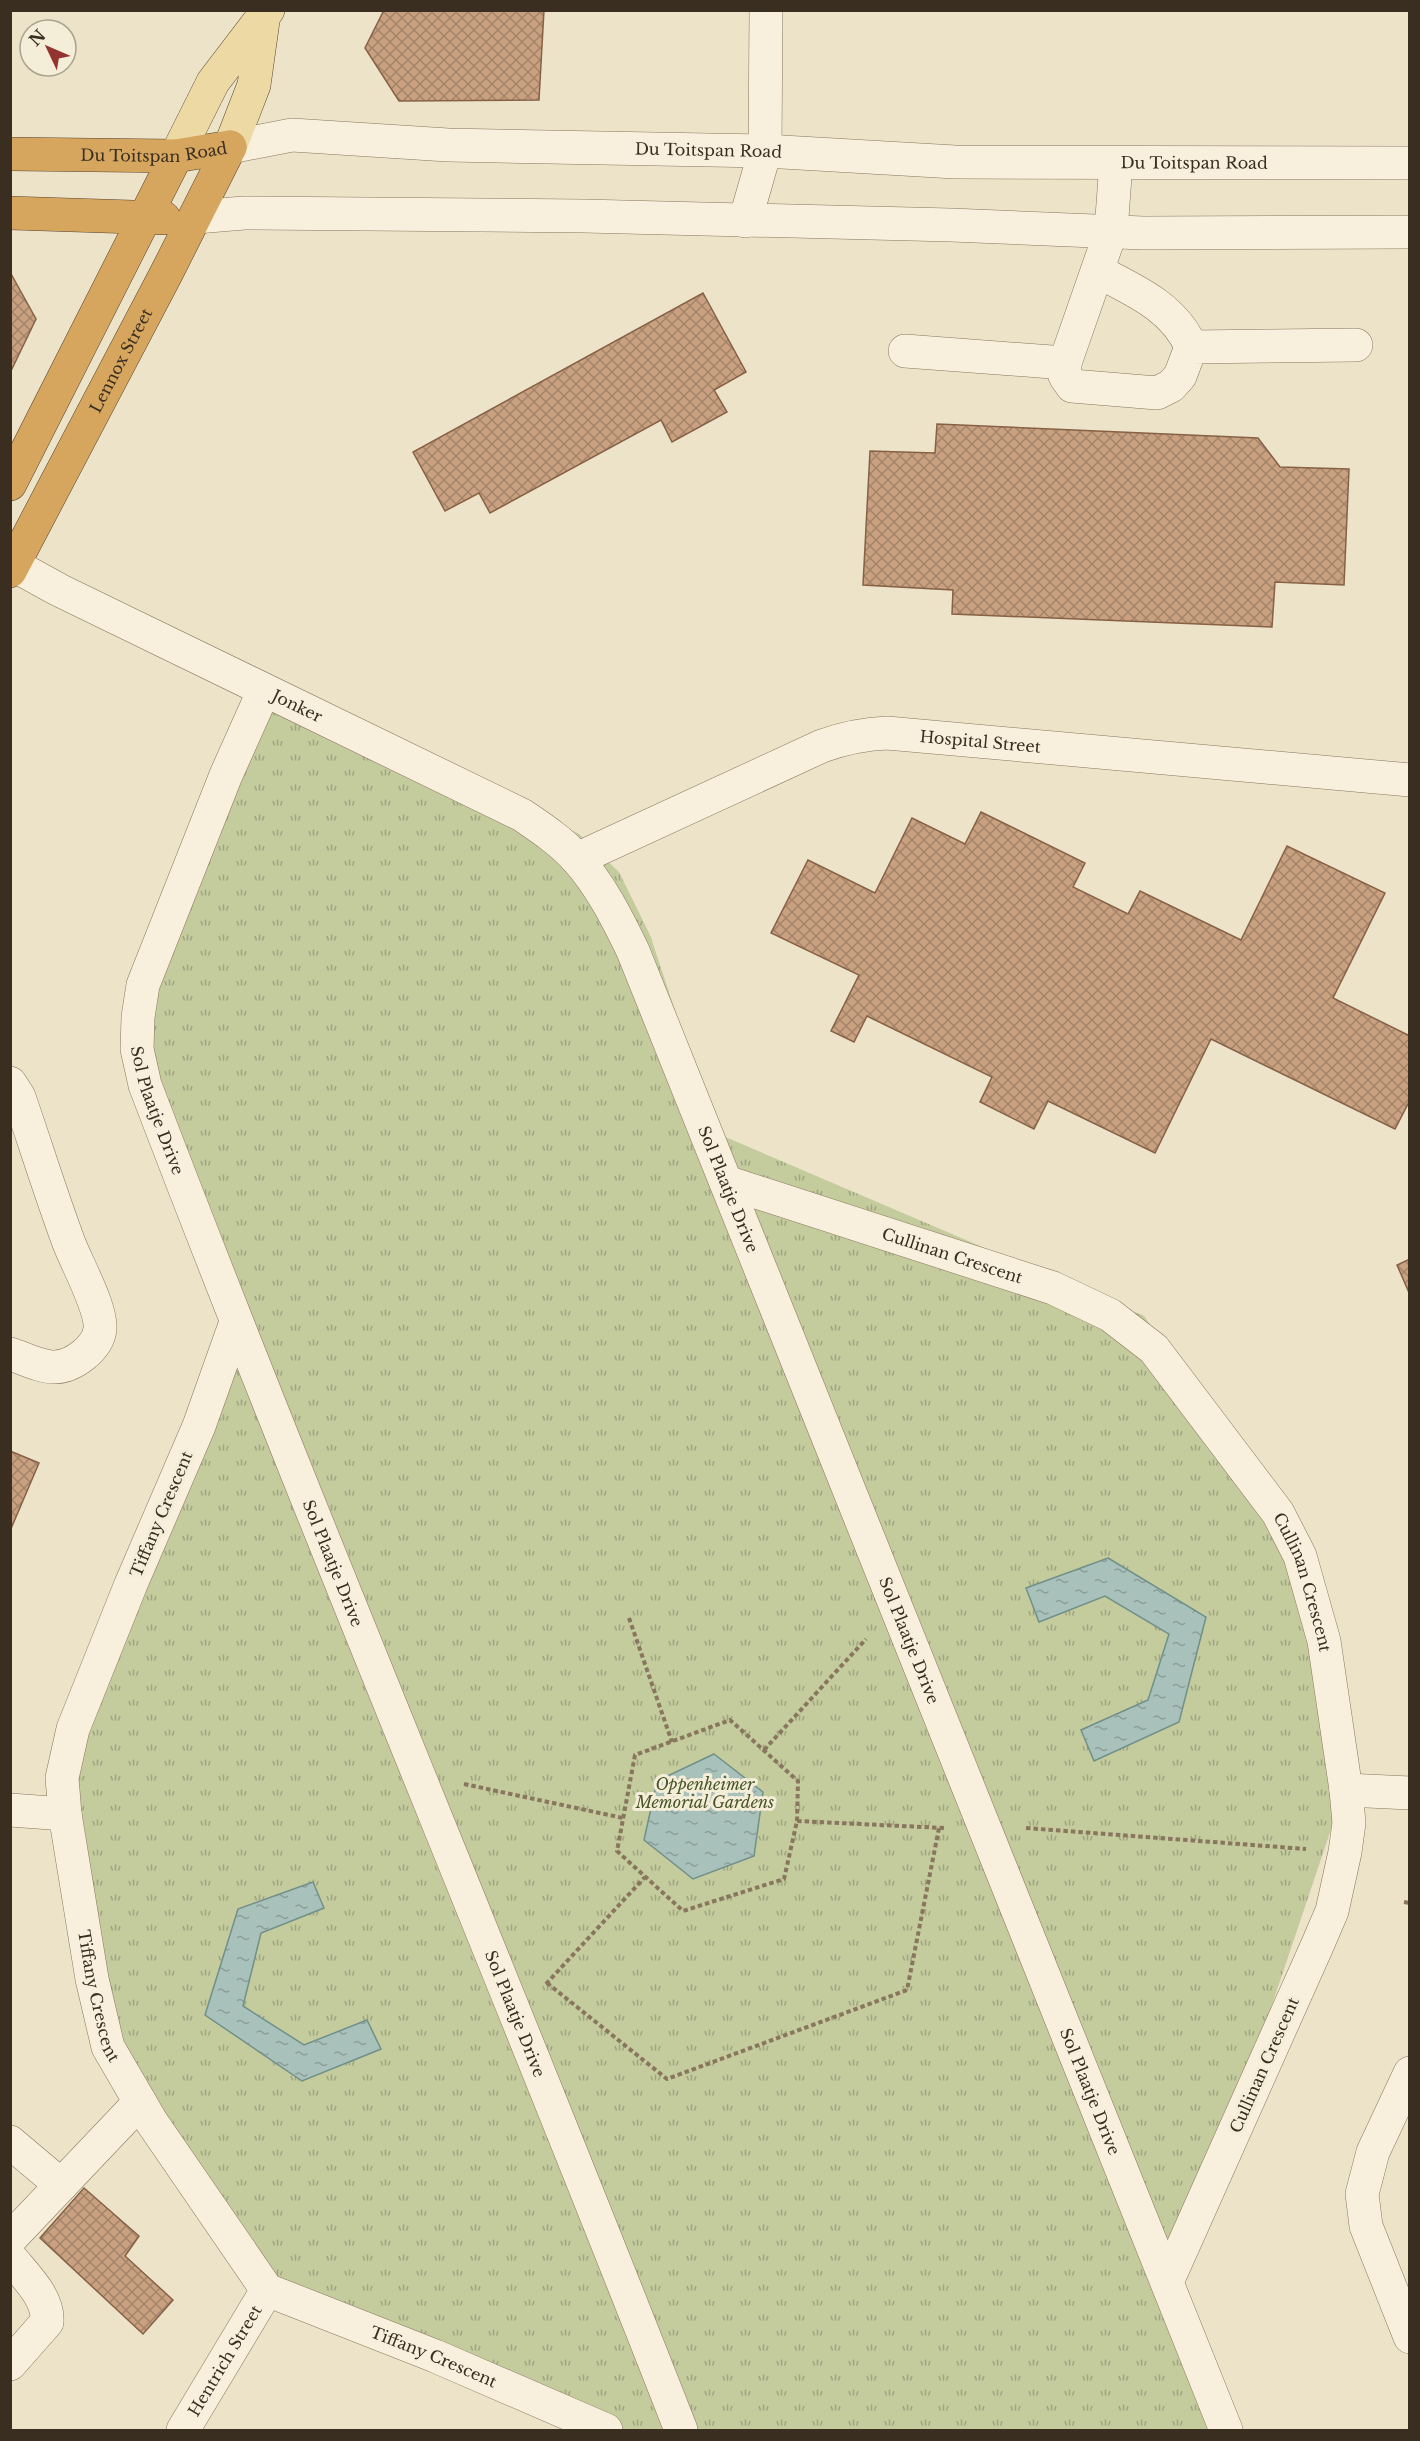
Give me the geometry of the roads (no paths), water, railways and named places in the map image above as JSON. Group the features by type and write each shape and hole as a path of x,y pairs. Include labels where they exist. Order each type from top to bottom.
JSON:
{"highway":[{"name":"Du Toitspan Road","path":"10,154 176,156 230,147"},
{"name":"Lennox Street","path":"12,566 196,217 230,147"},
{"path":"10,484 176,156"},
{"path":"10,213 144,219 196,217"}],"main road":[{"path":"230,147 254,85 266,15"},
{"path":"176,156 213,82 266,15"}],"street":[{"path":"745,221 765,151 766,10"},
{"name":"Du Toitspan Road","path":"230,147 292,135 448,145 765,151 955,162 1410,163"},
{"path":"1099,272 1133,289 1171,316 1182,328 1191,347 1180,376 1171,386 1157,393 1072,386 1065,376 1065,363 1112,231 1116,162"},
{"path":"196,217 244,213 584,216 1112,231 1410,232"},
{"path":"1191,347 1356,345"},
{"path":"905,351 1065,363"},
{"name":"Jonker","path":"12,566 522,815 577,858"},
{"name":"Sol Plaatje Drive","path":"264,690 226,775 143,985 138,1017 137,1049 145,1085 236,1322 681,2430"},
{"name":"Hospital Street","path":"577,858 822,747 843,738 863,734 899,734 1410,780"},
{"name":"Sol Plaatje Drive","path":"577,858 615,914 633,951 1226,2430"},
{"path":"10,1083 19,1097 69,1244 97,1311 100,1328 96,1340 87,1353 70,1363 54,1367 10,1354"},
{"name":"Cullinan Crescent","path":"726,1182 1053,1288 1110,1315 1154,1349 1278,1513 1293,1538 1324,1641 1347,1790 1349,1823 1346,1852 1332,1911 1167,2282"},
{"name":"Tiffany Crescent","path":"236,1322 199,1426 131,1584 73,1729 62,1778 64,1814 92,1979 108,2047 140,2102 267,2290 435,2356 606,2430"},
{"path":"1347,1790 1410,1793"},
{"path":"10,1810 64,1814"},
{"path":"1410,2073 1373,2152 1362,2193 1366,2226 1410,2337"},
{"path":"10,2239 140,2102"},
{"path":"10,2142 61,2185"},
{"path":"10,2257 45,2302 48,2313 47,2322 10,2364"},
{"name":"Hentrich Street","path":"196,2421 267,2290"}],"water":[{"path":"1108,1558 1206,1617 1179,1722 1094,1761 1081,1730 1148,1700 1169,1634 1105,1596 1039,1622 1026,1588"},
{"path":"714,1754 763,1792 754,1856 693,1879 644,1840 657,1781"},
{"path":"313,1882 324,1908 261,1933 243,2006 304,2045 367,2020 381,2049 302,2081 205,2015 238,1909"}],"park label":[{"name":"Oppenheimer Memorial Gardens","path":"705,1793"}]}
